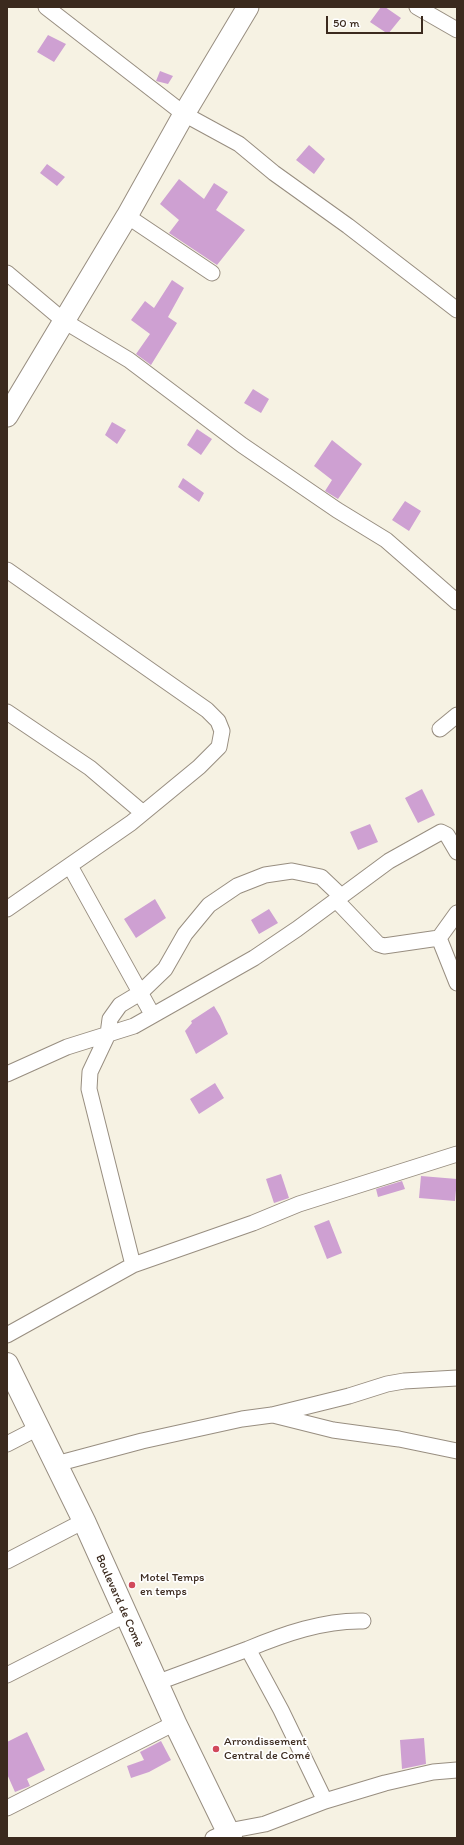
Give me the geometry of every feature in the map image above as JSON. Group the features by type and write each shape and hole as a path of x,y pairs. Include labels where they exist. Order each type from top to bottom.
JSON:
{"main road":[{"name":"Boulevard de Comè","path":"7,1364 84,1521 224,1836"}],"street":[{"path":"46,7 184,114 239,144 457,310"},
{"path":"7,416 127,216 184,114 248,7"},
{"path":"417,7 457,30"},
{"path":"127,216 212,273"},
{"path":"7,273 64,321 129,360 242,445 337,510 386,540 457,602"},
{"path":"7,570 207,710 218,721 222,732 219,747 199,767 143,813 70,866 7,909"},
{"path":"7,712 90,768 143,813"},
{"path":"440,729 457,715"},
{"path":"7,1074 67,1047 134,1026 152,1014 254,958 297,929 389,861 441,832 447,835 457,852"},
{"path":"70,866 152,1014"},
{"path":"133,1265 89,1089 90,1072 108,1034 110,1019 120,1005 140,993 165,969 185,934 210,905 237,886 265,875 292,871 321,877 378,944 384,946 439,938 457,913"},
{"path":"439,938 457,983"},
{"path":"7,1335 133,1265 253,1223 299,1204 457,1154"},
{"path":"56,1464 142,1441 242,1419 272,1415 349,1396 387,1384 404,1381 457,1378"},
{"path":"272,1415 333,1430 399,1439 457,1451"},
{"path":"7,1444 38,1428"},
{"path":"7,1561 84,1521"},
{"path":"7,1675 125,1615"},
{"path":"156,1683 287,1633 350,1621 363,1621"},
{"path":"248,1649 325,1801"},
{"path":"7,1808 175,1723"},
{"path":"224,1836 265,1824 325,1801 403,1778 433,1772 457,1770"}],"building":[{"path":"381,7 385,7 401,18 388,34 370,22"},
{"path":"48,35 66,44 54,62 37,52"},
{"path":"160,71 173,76 168,84 156,81"},
{"path":"309,145 325,159 314,174 296,160"},
{"path":"47,164 65,177 57,186 40,173"},
{"path":"179,179 204,199 214,183 228,192 216,210 245,230 217,265 169,233 179,220 160,204"},
{"path":"172,280 184,288 168,317 177,323 151,365 136,354 150,334 131,320 145,301 154,308"},
{"path":"253,389 269,399 261,413 244,403"},
{"path":"112,422 126,430 117,444 105,435"},
{"path":"197,429 212,439 201,455 187,445"},
{"path":"332,440 362,464 338,499 325,491 332,480 314,466"},
{"path":"183,478 204,493 199,502 178,487"},
{"path":"405,501 421,511 409,531 392,520"},
{"path":"422,789 435,815 418,823 405,798"},
{"path":"370,824 378,842 358,850 350,832"},
{"path":"155,899 166,918 136,938 124,919"},
{"path":"269,909 278,923 259,934 251,920"},
{"path":"214,1006 228,1034 196,1054 185,1031 192,1023 191,1021"},
{"path":"215,1083 224,1098 199,1114 190,1099"},
{"path":"281,1174 289,1198 274,1203 266,1179"},
{"path":"421,1176 457,1179 455,1201 419,1198"},
{"path":"402,1181 405,1189 378,1197 376,1189"},
{"path":"329,1220 342,1253 327,1259 314,1226"},
{"path":"27,1732 45,1770 27,1779 30,1786 15,1792 7,1774 7,1742"},
{"path":"424,1738 426,1764 402,1769 400,1740"},
{"path":"161,1741 171,1760 149,1772 131,1778 127,1766 144,1760 140,1752"}],"place":[{"name":"Motel Temps en temps","path":"132,1585"},
{"name":"Arrondissement Central de Comé","path":"216,1749"}]}
